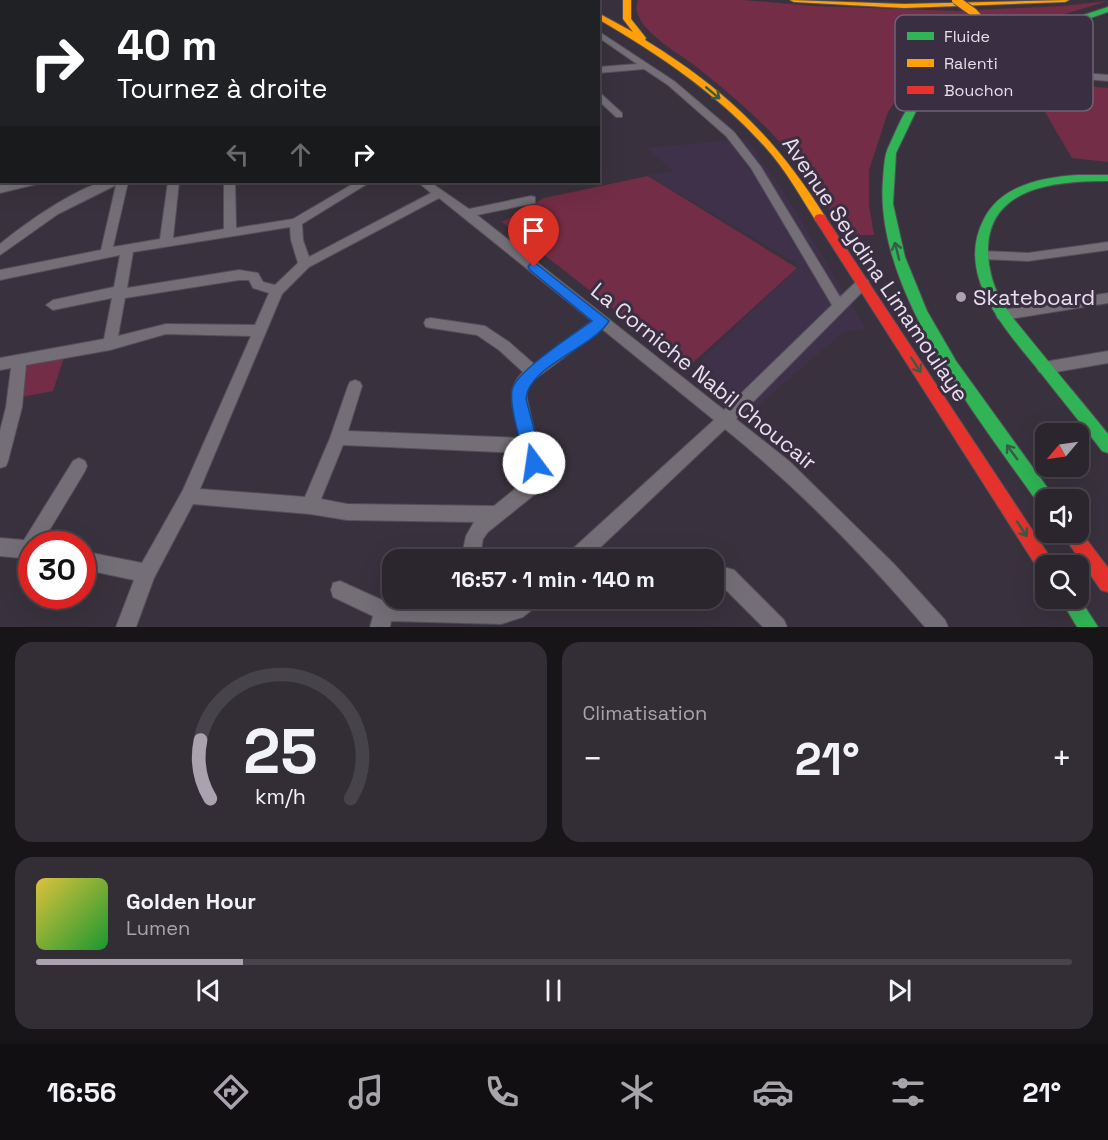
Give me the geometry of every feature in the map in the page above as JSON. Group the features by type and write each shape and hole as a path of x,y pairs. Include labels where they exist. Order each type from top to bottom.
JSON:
{"main road":[{"path":"627,0 627,19 632,27 666,57"},
{"path":"794,0 904,6 951,2 976,15"},
{"path":"862,0 1059,1"},
{"path":"1090,15 1108,9"},
{"name":"Avenue Seydina Limamoulaye","path":"600,16 692,76 736,112 789,170 1039,555"},
{"name":"Avenue Seydina Limamoulaye","path":"911,111 892,147 887,189 889,211 900,261 917,306 933,335 974,400 1038,489"},
{"path":"1108,178 1059,180 1011,196 1000,204 988,223 982,241 981,255 988,286 1003,315 1108,446"},
{"path":"1079,543 1108,583"},
{"path":"1076,609 1088,627"}],"street":[{"path":"600,34 671,84 730,134 744,150 839,306"},
{"path":"600,70 645,66"},
{"path":"671,84 692,76"},
{"path":"1093,77 1108,78"},
{"path":"600,96 619,115"},
{"path":"0,189 28,183"},
{"path":"0,251 49,212 110,183"},
{"path":"106,253 122,183"},
{"path":"165,243 173,183"},
{"path":"229,183 230,233"},
{"path":"0,275 127,249 296,222 361,183"},
{"name":"La Corniche Nabil Choucair","path":"425,183 467,213 783,466 888,570 935,626"},
{"path":"126,627 146,573 189,496 278,291 305,264 440,193"},
{"path":"467,213 531,200"},
{"path":"296,222 297,240 305,264"},
{"path":"981,255 1028,257 1108,246"},
{"path":"110,344 127,249"},
{"path":"52,305 119,292 239,275 253,276 258,285 278,291"},
{"path":"585,549 725,419 863,283"},
{"path":"1003,315 1108,298"},
{"path":"472,549 475,536 482,526 532,485 536,475 519,399 519,388 533,372 602,321"},
{"path":"430,323 480,330 504,346 533,372"},
{"path":"0,364 110,344 166,329 261,331"},
{"path":"1044,368 1108,357"},
{"path":"0,461 14,407 19,361"},
{"path":"310,506 338,438 355,386"},
{"path":"1092,425 1108,422"},
{"path":"338,438 530,446"},
{"path":"41,531 79,466"},
{"path":"189,496 310,506 347,512 498,514"},
{"path":"0,547 18,549"},
{"path":"96,563 146,573"},
{"path":"728,577 777,627"},
{"path":"340,590 381,619 446,609"},
{"path":"478,609 501,614 517,609"}],"shaded area":[{"path":"638,0 743,0 814,6 958,11 1062,6 1108,1 1063,15 895,15 895,101 888,112 869,170 869,205 874,235 846,235 818,191 776,138 730,94 646,28 637,9"},
{"path":"1093,87 1108,88 1108,162 1072,158 1044,111 1093,111"},
{"path":"746,139 780,186 866,328 843,332 752,411 695,366 800,266 647,174 674,172 647,148"},
{"path":"648,176 797,268 688,367 502,222 544,198"},
{"path":"65,354 53,391 16,398 29,361"}],"traffic: fast":[{"path":"1090,15 1108,9"},
{"path":"912,111 891,153 887,204 899,257 921,312 951,365 1038,489"},
{"path":"1108,178 1049,181 1008,198 991,216 983,235 982,246 985,276 1000,310 1108,446"},
{"path":"1076,609 1088,627"}],"traffic: slow":[{"path":"627,0 627,19 642,38"},
{"path":"794,0 904,6 1065,0"},
{"path":"956,0 976,15"},
{"path":"600,16 677,64 727,103 771,147 794,177 820,218"}],"traffic: jam":[{"path":"820,218 1039,555"},
{"path":"1079,543 1108,583"}],"place":[{"name":"Skateboard","path":"961,297"}],"route":[{"path":"534,267 602,321 533,372 519,388 519,399 534,463"}]}
